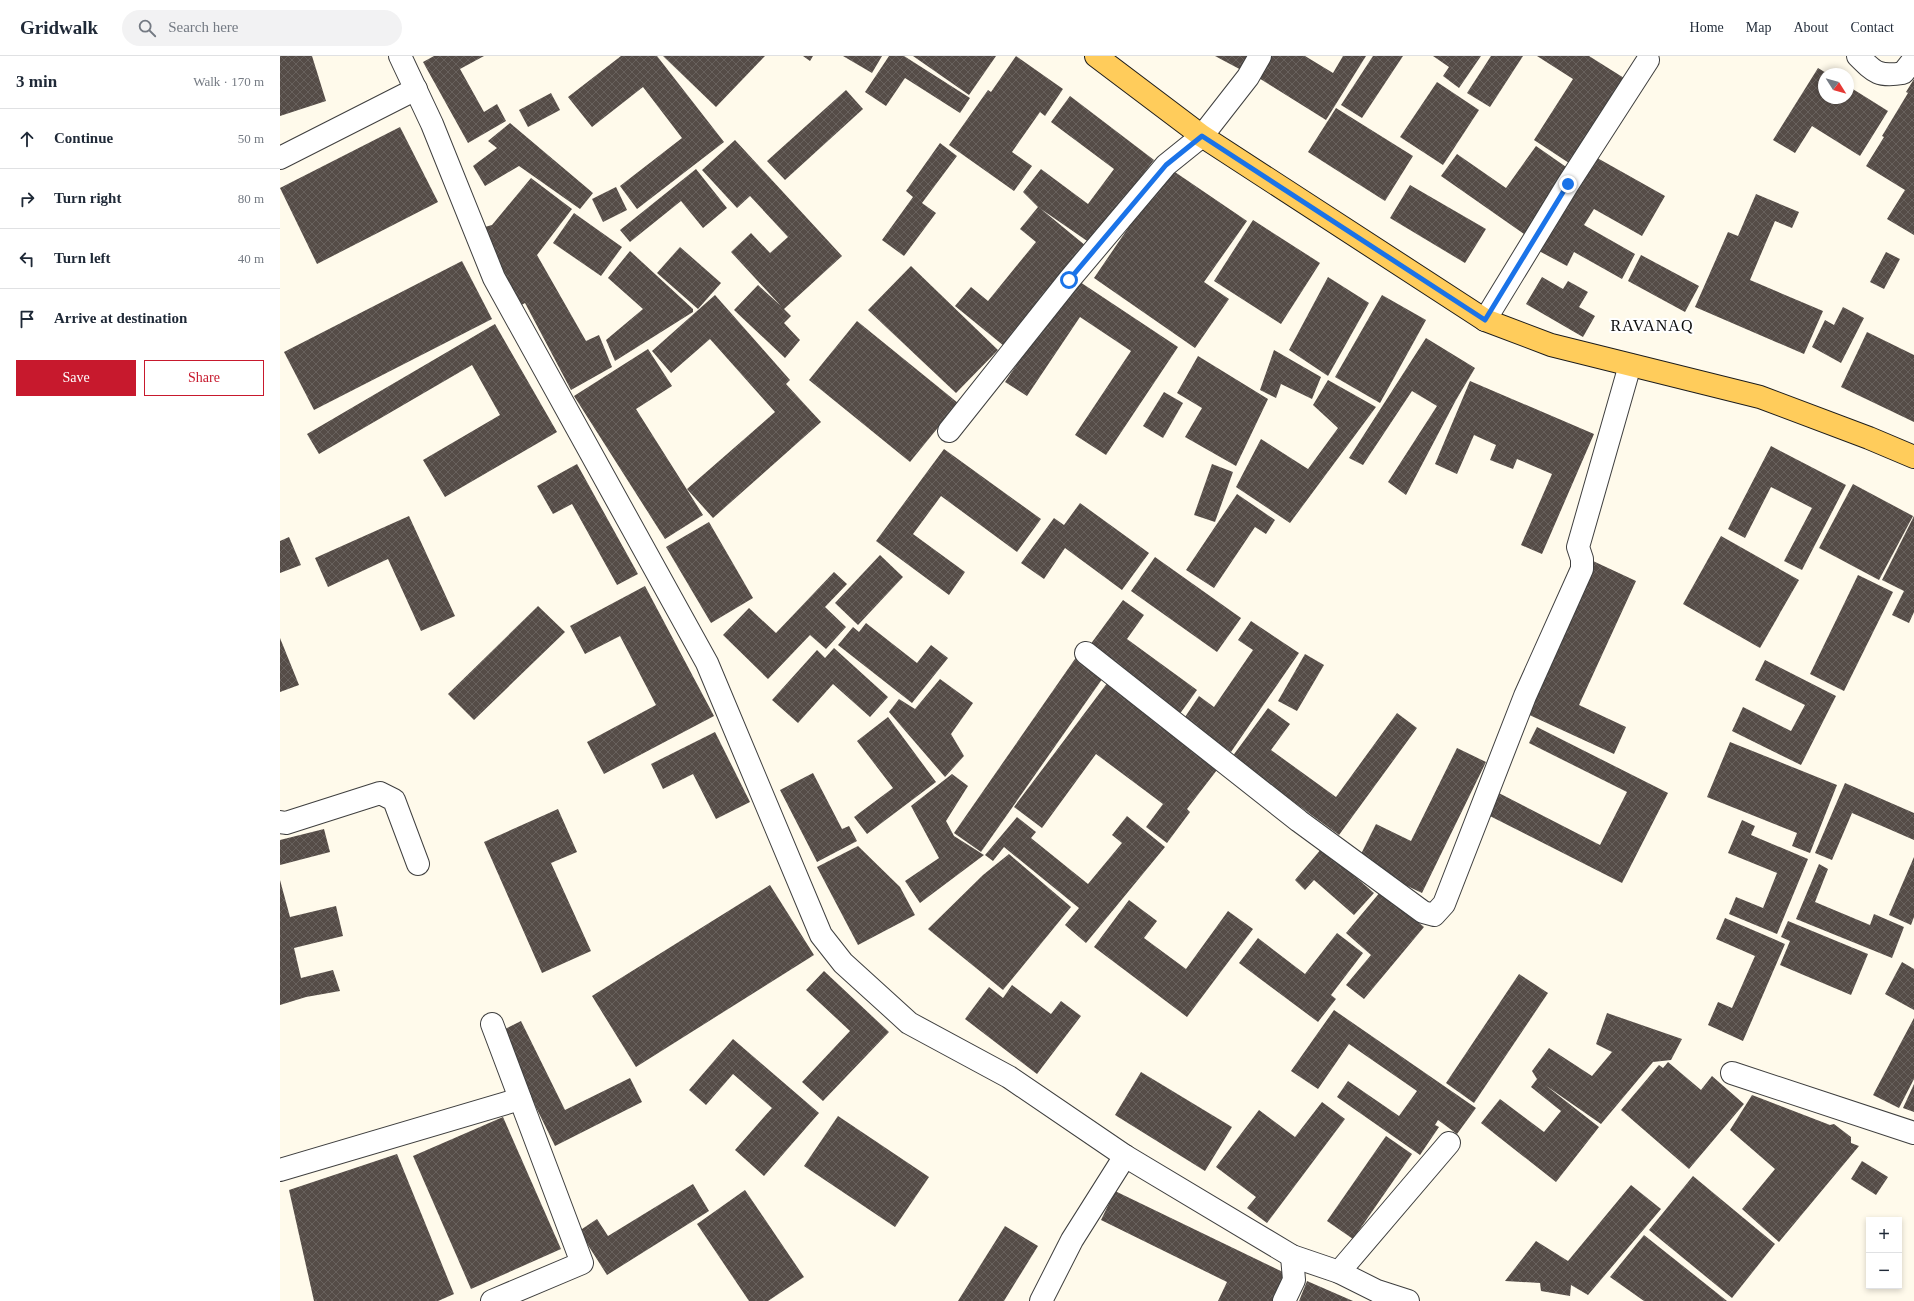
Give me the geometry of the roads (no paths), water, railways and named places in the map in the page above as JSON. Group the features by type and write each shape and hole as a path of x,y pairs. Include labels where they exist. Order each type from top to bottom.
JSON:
{"main road":[{"path":"1096,56 1202,136 1485,320 1551,344 1630,366 1760,397 1869,438 1914,457"}],"street":[{"path":"400,56 416,89 494,278 707,663 821,935 843,963 909,1023 1008,1077 1125,1156 1292,1256 1339,1272 1377,1291 1408,1301"},
{"path":"949,431 1069,280 1166,165 1202,136 1248,77 1260,56"},
{"path":"1858,56 1871,69 1886,75 1903,73 1914,59"},
{"path":"1485,320 1568,184 1648,60"},
{"path":"280,158 416,89"},
{"path":"1086,653 1299,821 1423,912 1434,914 1444,904 1525,696 1582,569 1582,559 1578,547 1630,366"},
{"path":"280,822 286,823 380,793 394,800 418,864"},
{"path":"492,1024 582,1263 492,1301"},
{"path":"1732,1073 1914,1133"},
{"path":"280,1170 520,1099"},
{"path":"1339,1272 1449,1143"},
{"path":"1042,1301 1072,1240 1125,1156"},
{"path":"1284,1301 1294,1280 1292,1256"}],"district":[{"name":"RAVANAQ","path":"1652,325"}]}
